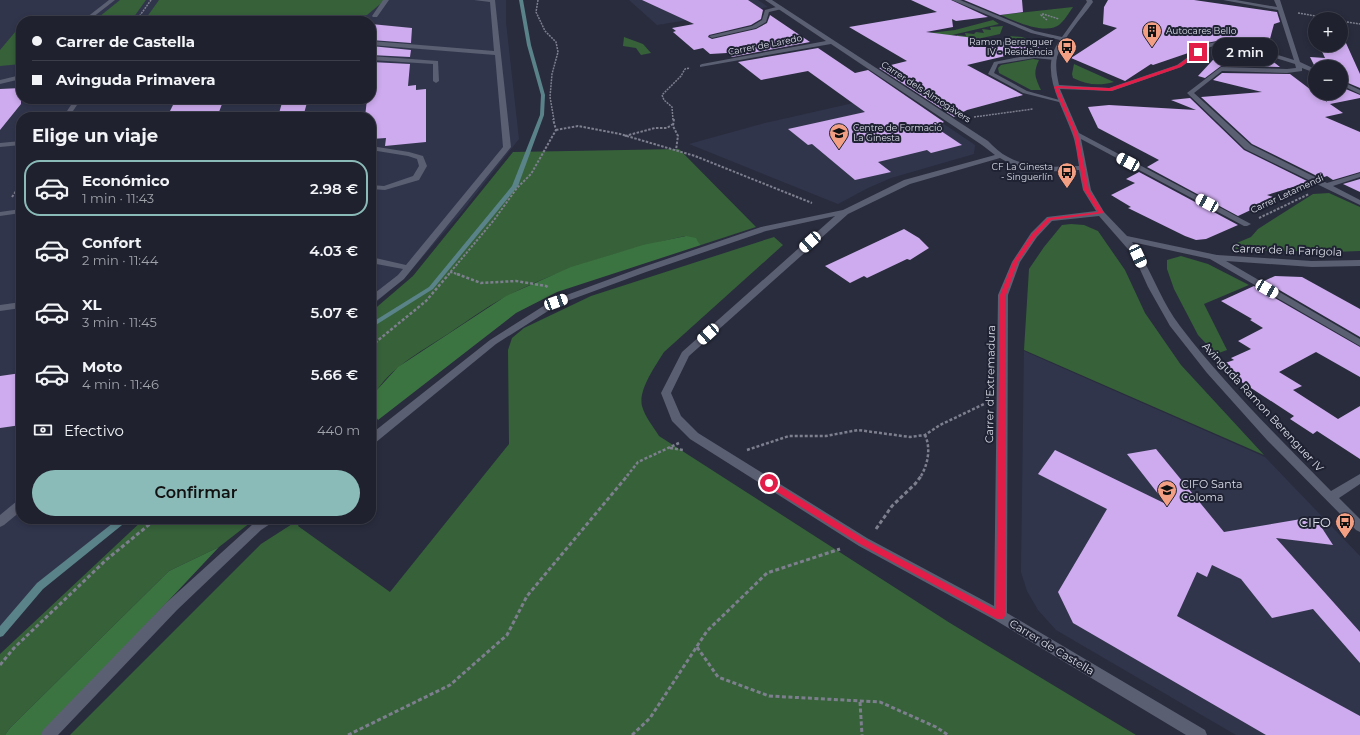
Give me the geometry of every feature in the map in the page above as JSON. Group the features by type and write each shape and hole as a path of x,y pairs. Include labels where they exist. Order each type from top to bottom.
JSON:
{"street":[{"path":"91,16 112,0"},
{"path":"375,16 386,0"},
{"path":"376,297 401,277 507,147 492,1 477,0"},
{"name":"Carrer dels Almogàvers","path":"768,0 985,143 1000,156 1010,162 1034,168 1083,168"},
{"path":"955,0 1033,32 1064,39"},
{"name":"Avinguda Ramon Berenguer IV","path":"1090,0 1064,39 1054,58 1053,71 1056,87 1062,104 1076,134 1087,190 1101,213 1138,256 1152,287 1175,326 1216,376 1271,437 1360,526"},
{"path":"1226,0 1281,9"},
{"path":"1277,0 1300,70 1220,69 1190,93 1248,148 1360,203"},
{"path":"712,36 754,27 764,21 767,11 780,8"},
{"name":"Carrer de Laredo","path":"702,66 831,42"},
{"path":"376,43 497,53"},
{"path":"1056,87 1110,90 1179,66 1208,45 1222,43 1238,44 1308,68"},
{"path":"1054,58 1035,56 996,63 991,74 1025,92 1062,104"},
{"path":"376,58 436,62 436,81"},
{"path":"0,82 16,78"},
{"path":"1348,86 1360,92"},
{"name":"Carrer Letamendi","path":"1076,134 1247,224"},
{"path":"1,145 16,144"},
{"path":"376,149 409,154 420,158 424,166 416,178 385,188 376,187"},
{"name":"Carrer de Castella","path":"1000,156 907,182 845,212 685,354 666,393 676,418 694,436 863,542 1000,616 1200,735"},
{"name":"Carrer Letamendi","path":"1326,186 1360,175"},
{"path":"0,214 6,207"},
{"path":"0,214 16,212"},
{"path":"376,436 493,342 556,302 643,270 764,229 845,212"},
{"name":"Carrer d'Extremadura","path":"1000,616 1003,295 1016,262 1034,235 1050,219 1101,213"},
{"path":"1124,238 1214,257 1360,343"},
{"name":"Carrer de la Farigola","path":"1214,257 1312,264 1360,263"},
{"path":"376,261 408,268"},
{"path":"0,308 16,306"},
{"path":"1330,497 1360,478"},
{"path":"0,522 16,508"},
{"path":"48,735 172,606 262,524"}],"path":[{"path":"140,16 151,0"},
{"path":"1281,9 1308,14"},
{"path":"1348,21 1360,24"},
{"path":"676,150 678,136 673,126 672,107 664,100 662,95 681,76 685,69 702,66"},
{"path":"952,121 1062,104"},
{"path":"625,136 655,128 667,128 674,124"},
{"path":"556,130 578,126 594,128 676,150 790,193 818,205 831,215"},
{"name":"Carrer Letamendi","path":"1247,224 1326,186"},
{"path":"6,207 16,192"},
{"path":"450,272 465,276 481,283 516,281 546,286 567,298"},
{"path":"728,457 755,446 789,436 826,436 858,430 910,437 925,435 940,425 1002,396"},
{"path":"632,735 650,718 707,631 767,573 863,542 874,531 894,504 920,479 925,470 929,452 928,442 925,435"},
{"path":"348,735 450,685 507,635 528,596 638,462 694,436"},
{"path":"0,665 14,648 106,560 150,524"},
{"path":"697,647 718,677 769,696 880,702 936,727 948,735"},
{"path":"860,702 862,735"}],"shaded area":[{"path":"0,0 506,0 506,22 519,139 461,213 407,275 376,303 376,112 16,112 16,524 116,524 26,601 0,627"},
{"path":"629,0 758,0 768,7 657,25"},
{"name":"Centre de Formació La Ginesta","path":"898,93 975,145 974,154 891,178 838,204 689,144 765,123"},
{"name":"CIFO Santa Coloma","path":"1024,351 1265,457 1360,556 1360,735 1236,735 1056,630 1038,610 1027,591 1021,572"}],"green space":[{"path":"120,0 146,0 135,16 100,16"},
{"path":"159,0 385,0 367,15 361,16 148,16"},
{"path":"1073,7 1065,19 1053,28 1038,28 1030,26 1001,15"},
{"path":"993,20 999,24 931,40 904,36 955,30"},
{"path":"1003,26 1000,34 941,47 956,38 957,35 966,36 965,33 984,33 982,29 991,30 990,27"},
{"path":"16,31 16,64 0,66 0,50"},
{"path":"1010,36 1022,37 1036,42 1038,46 1012,41 1010,40"},
{"path":"624,37 643,44 651,53 641,55 636,48 623,46"},
{"path":"1033,59 1039,60 1036,68 1036,75 1037,82 1041,90 1031,90 999,73 998,68 1001,65"},
{"path":"1074,64 1114,82 1093,84 1073,78 1072,74"},
{"path":"679,149 756,227 701,245 685,236 616,253 550,276 507,296 490,306 411,358 392,373 376,393 376,308 413,276 513,152"},
{"path":"1329,193 1360,207 1360,251 1334,252 1246,250 1236,249 1232,245 1251,237 1258,229 1313,194"},
{"path":"1062,225 1084,225 1098,231 1125,270 1145,313 1181,365 1264,455 1024,350 1029,269 1044,247"},
{"path":"686,236 696,238 701,245 557,292 516,313 378,420 376,417 376,391 398,367 506,296 571,267 643,245"},
{"path":"774,237 783,245 664,352 652,371 645,385 641,400 643,410 647,418 659,436 950,623 1136,735 70,735 261,544 292,524 299,524 298,526 390,592 509,444 508,350 512,338 524,328 591,296"},
{"path":"1181,256 1208,264 1249,285 1204,304 1227,350 1216,354 1198,335 1174,289 1167,269 1167,260"},
{"path":"139,524 249,524 219,547 169,571 10,728 5,735 0,735 0,654"},
{"path":"219,547 42,735 5,735 10,728 169,571"}],"building":[{"path":"642,0 748,0 763,10 761,19 751,25 709,35 708,37 712,39 756,29 767,23 770,15 810,42 732,57 727,53 710,54 703,48 694,50 673,32 676,31 672,28 694,24"},
{"path":"911,0 951,0 988,17 956,21 952,19 953,27 926,32 1038,46 1039,48 967,65 1023,95 967,110 954,117 879,68 907,61 849,27 937,12"},
{"path":"964,0 1022,0 1023,12 1000,15"},
{"path":"1108,0 1194,0 1277,12 1280,22 1274,24 1267,50 1230,40 1233,38 1206,43 1194,51 1153,65 1151,64 1125,81 1071,58 1117,28 1103,24 1104,7"},
{"path":"376,24 412,28 411,43 376,40"},
{"path":"376,46 411,50 410,57 376,55"},
{"path":"1225,47 1237,47 1266,56 1280,67 1221,66 1205,78 1198,76"},
{"path":"1348,47 1360,74 1360,88 1348,83 1348,60 1312,60 1310,57 1325,58 1322,52 1348,52"},
{"path":"818,48 855,73 868,70 944,122 935,127 962,145 931,153 927,150 878,162 891,172 855,180 812,144 808,145 788,129 865,112 808,71 761,80 738,62"},
{"path":"376,62 410,64 408,86 416,85 416,90 426,89 426,142 385,146 386,138 376,139 376,112 366,112 366,104 376,104"},
{"path":"1222,73 1290,74 1308,88 1308,100 1324,100 1327,102 1326,100 1348,100 1348,90 1360,95 1360,98 1330,104 1343,113 1325,117 1360,132 1360,172 1333,180 1327,176 1321,178 1252,144 1201,97 1262,92 1213,80"},
{"path":"16,88 16,104 21,104 0,130 0,89"},
{"path":"1190,98 1244,150 1309,182 1267,195 1276,198 1238,216 1147,167 1159,160 1098,128 1088,107 1109,105 1196,110 1171,100"},
{"path":"174,104 222,104 219,112 170,112"},
{"path":"282,104 307,104 304,112 279,112"},
{"path":"1139,172 1238,225 1206,239 1196,240 1128,208 1131,207 1111,195 1135,183 1126,179"},
{"path":"1360,179 1360,192 1343,184"},
{"path":"904,229 919,238 929,248 910,260 907,259 867,278 864,276 850,283 825,266"},
{"path":"1275,276 1302,277 1360,309 1360,337 1264,281"},
{"path":"1254,286 1360,347 1360,377 1316,352 1279,372 1302,386 1293,390 1338,419 1360,406 1360,459 1317,431 1313,434 1290,419 1294,416 1251,388 1248,389 1225,363 1234,360 1231,358 1251,349 1238,341 1263,328 1250,320 1252,319 1221,301"},
{"path":"16,374 16,426 0,428 0,376"},
{"path":"1156,449 1224,532 1313,517 1322,528 1333,545 1276,538 1360,632 1360,663 1313,609 1272,618 1241,579 1212,565 1207,577 1197,572 1177,616 1360,716 1360,735 1266,735 1073,623 1058,592 1107,509 1038,474 1055,450 1166,504 1127,454"}],"waterway":[{"path":"376,323 431,288 515,186 542,115 543,95 529,45 521,0"},
{"path":"0,633 40,586 118,524"}],"place":[{"name":"Autocares Bello","path":"1152,48"},
{"name":"Ramon Berenguer IV - Residència","path":"1067,64"},
{"name":"Centre de Formació La Ginesta","path":"839,150"},
{"name":"CF La Ginesta - Singuerlín","path":"1067,189"},
{"name":"CIFO Santa Coloma","path":"1167,507"},
{"name":"CIFO","path":"1345,539"}],"route":[{"path":"769,483 863,542 1000,616 1003,295 1016,262 1034,235 1050,219 1071,215 1101,213 1087,190 1076,134 1061,102 1056,87 1110,90 1179,66 1198,52"}]}
